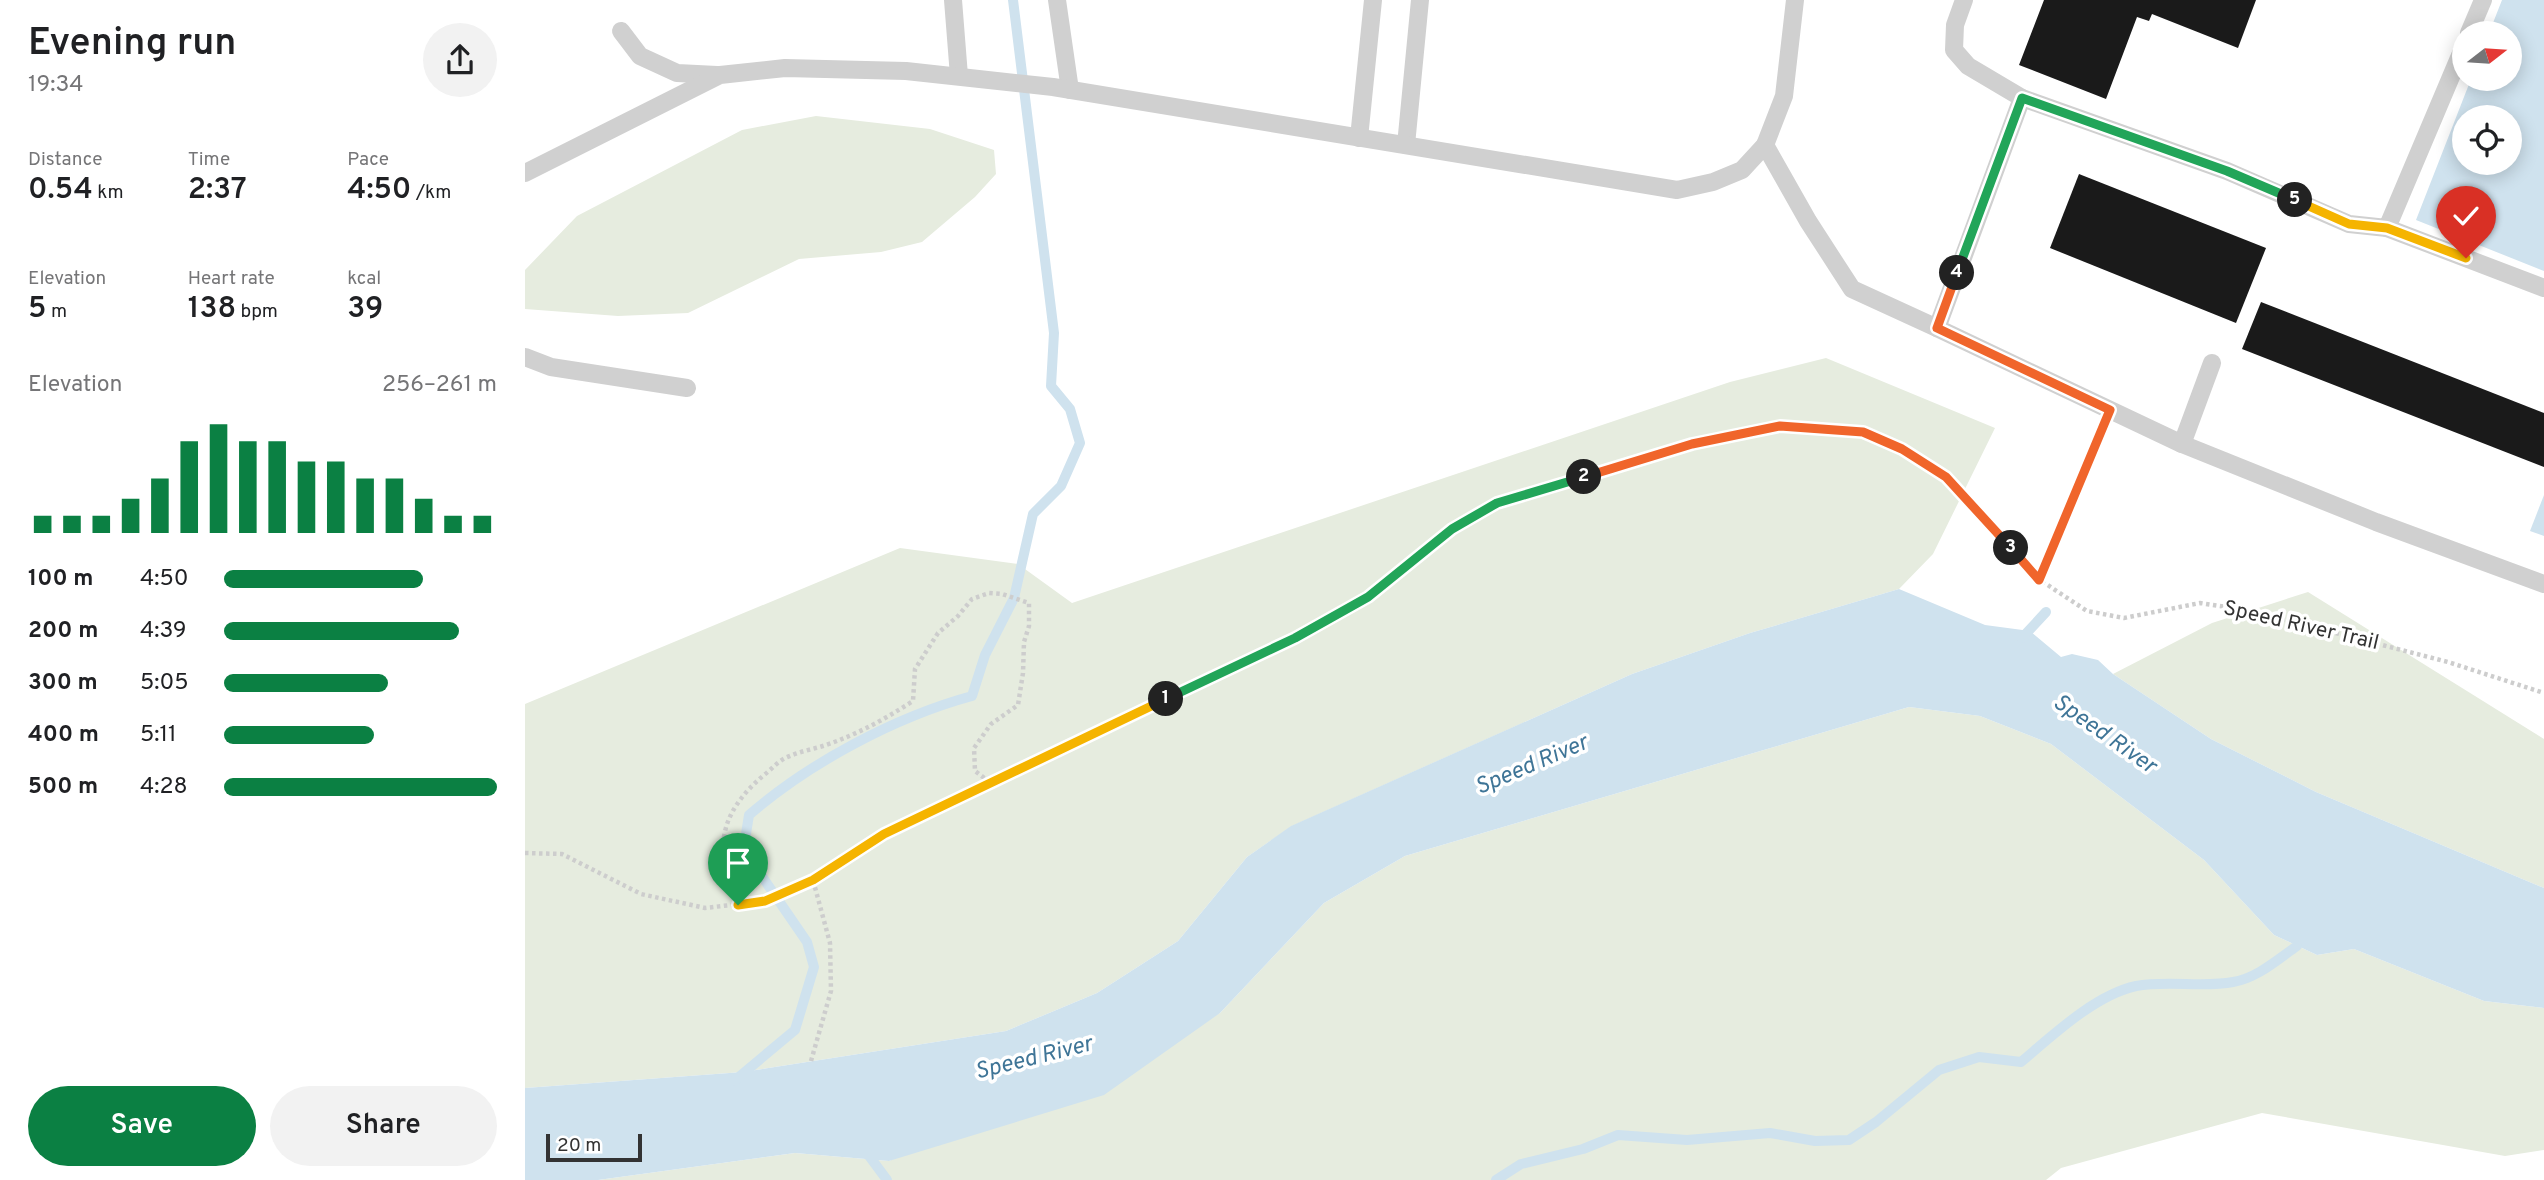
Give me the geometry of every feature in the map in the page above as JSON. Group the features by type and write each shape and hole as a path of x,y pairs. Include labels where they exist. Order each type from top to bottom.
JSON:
{"lane":[{"path":"953,0 959,76"},
{"path":"1057,0 1061,88"},
{"path":"1359,138 1373,0"},
{"path":"1406,145 1420,0"},
{"path":"621,31 640,56 677,73 720,75 785,68 907,71 991,79 1061,88 1677,190 1713,182 1742,170 1765,145 1784,96 1795,0"},
{"path":"1964,0 1955,25 1954,50 1968,66 2022,98 2227,171 2349,224 2387,228 2544,288"},
{"path":"2474,21 2483,0"},
{"path":"2387,228 2452,74"},
{"path":"525,173 720,75"},
{"path":"1937,328 2022,98"},
{"path":"1765,145 1808,221 1852,289 2182,444 2376,522 2544,584"},
{"path":"525,358 551,367 687,387"},
{"path":"2182,444 2212,363"}],"path":[{"path":"2039,580 2110,410"},
{"name":"Speed River Trail","path":"525,853 562,854 641,894 705,908 765,901 813,880 884,834 1305,632 1368,597 1452,529 1497,503 1692,444 1780,426 1863,432 1902,449 1946,477 2039,580 2087,611 2124,618 2200,603 2246,610 2448,662 2544,693"},
{"path":"738,905 728,884 722,845 729,814 749,788 787,756 827,745 876,725 913,701 915,669 938,634 972,599 989,593 1002,594 1029,603 1029,626 1024,642 1024,673 1018,705 991,724 974,748 975,771 991,783"},
{"path":"810,1061 831,991 830,943 813,880"}],"shaded area":[{"path":"816,116 930,129 994,150 996,174 975,197 922,242 881,252 799,259 688,313 618,316 525,309 525,270 577,216 742,130"},
{"path":"1826,358 1995,428 1933,554 1899,589 1750,633 1632,674 1292,826 1247,857 1178,941 1097,993 1006,1031 743,1072 525,1088 525,704 900,548 1018,564 1072,603 1730,382"},
{"path":"2308,592 2544,739 2544,888 2316,792 2211,739 2113,674 2212,623"},
{"path":"1909,707 1980,716 2051,744 2204,860 2274,935 2317,955 2354,949 2484,1001 2544,1008 2544,1150 2505,1156 2262,1113 2061,1168 2046,1180 598,1180 795,1153 889,1161 1220,1013 1324,903 1405,856"}],"water":[{"path":"2502,0 2544,0 2544,271 2416,220 2452,128 2452,175 2522,175 2522,105 2461,105 2466,91 2522,91 2522,21 2494,21"},
{"path":"2544,495 2544,536 2530,531"},
{"name":"Speed River","path":"1899,589 1985,625 2030,631 2061,657 2072,654 2098,660 2113,674 2211,739 2316,792 2544,888 2544,1008 2484,1001 2354,949 2317,955 2274,935 2204,860 2051,744 1980,716 1909,707 1405,856 1324,903 1220,1013 1104,1095 889,1161 795,1153 598,1180 525,1180 525,1088 743,1072 1006,1031 1097,993 1178,941 1247,857 1291,826 1632,674 1750,633"}],"building":[{"path":"2044,0 2256,0 2238,48 2152,14 2149,21 2137,17 2106,99 2019,65"},
{"path":"2079,174 2266,248 2236,323 2050,248"},
{"path":"2261,302 2544,413 2544,467 2242,349"}],"waterway":[{"path":"734,1081 795,1030 814,967 807,942 757,869 745,840 749,815 798,777 854,744 913,716 972,696 985,655 1014,598 1033,514 1061,486 1080,443 1070,409 1051,386 1054,333 1013,0"},
{"path":"2022,638 2046,612"},
{"path":"1496,1180 1521,1164 1583,1149 1618,1135 1687,1140 1770,1133 1815,1141 1849,1140 1876,1122 1939,1070 1979,1057 2021,1062 2075,1017 2121,991 2148,984 2222,984 2242,980 2267,968 2297,946"},
{"path":"864,1149 887,1180"}],"route":[{"path":"738,905 765,901 813,880 884,834 1295,638 1368,597 1452,529 1497,503 1692,444 1780,426 1863,432 1902,449 1946,477 2039,580 2110,410 1937,328 2022,98 2227,171 2349,224 2387,228 2466,258"}]}
